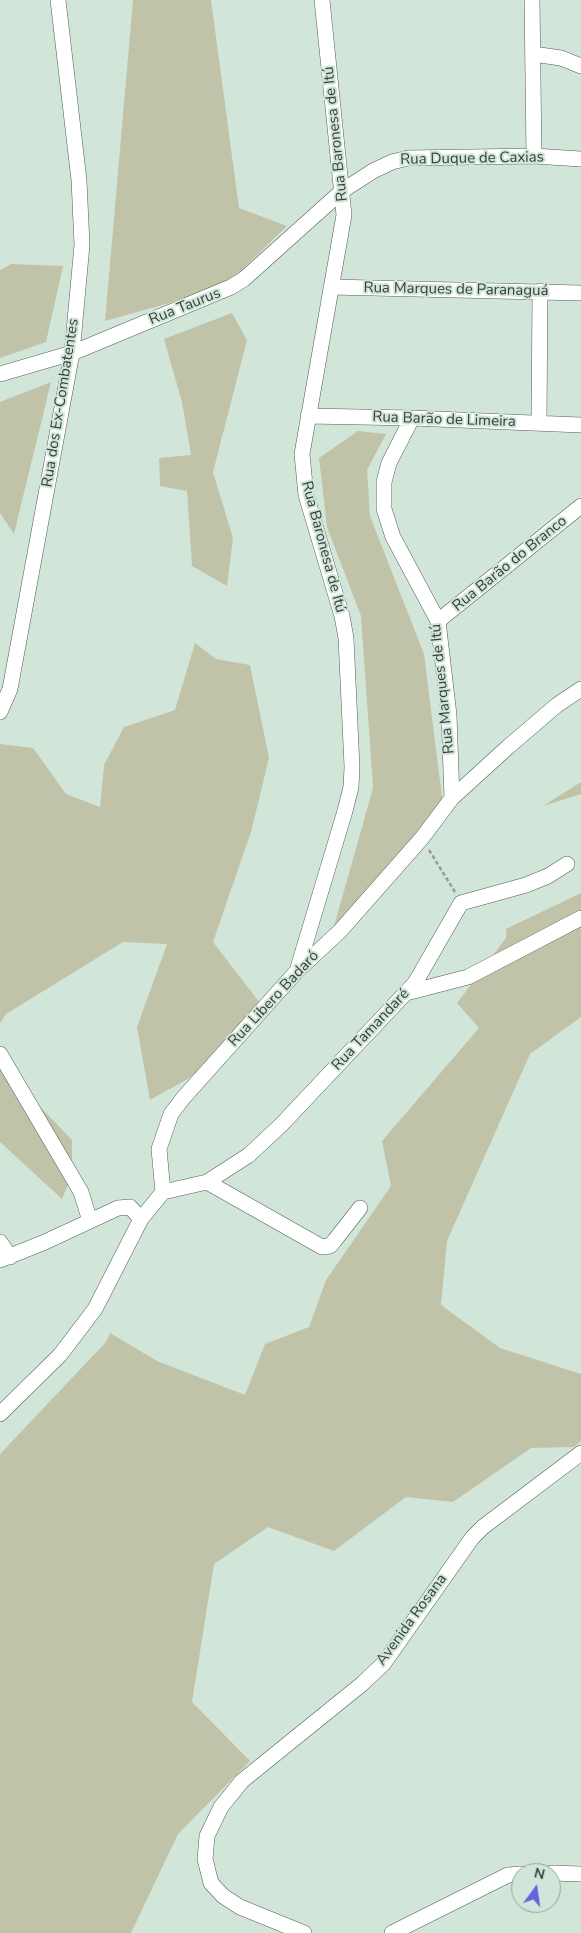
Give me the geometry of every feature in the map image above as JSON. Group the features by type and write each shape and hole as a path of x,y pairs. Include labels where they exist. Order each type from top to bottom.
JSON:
{"street":[{"name":"Rua dos Ex-Combatentes","path":"0,712 10,689 72,352 82,236 79,180 58,0"},
{"name":"Rua Baronesa de Itú","path":"297,972 345,811 351,787 352,767 346,638 342,616 306,495 302,454 344,215 322,0"},
{"path":"532,0 534,156"},
{"path":"533,54 560,58 581,66"},
{"name":"Rua Duque de Caxias","path":"342,191 373,171 392,162 408,158 534,156 581,159"},
{"name":"Rua Taurus","path":"0,374 72,352 232,287 244,280 342,191"},
{"name":"Rua Marques de Paranaguá","path":"331,287 581,293"},
{"path":"540,291 540,424"},
{"name":"Rua Barão de Limeira","path":"308,416 581,425"},
{"name":"Rua Marques de Itú","path":"412,418 389,463 384,482 384,509 393,537 438,622 449,715 452,798"},
{"name":"Rua Barão do Branco","path":"438,622 581,506"},
{"name":"Rua Libero Badaró","path":"164,1192 159,1149 171,1114 184,1097 297,972 340,931 422,838 452,798 557,705 581,689"},
{"path":"462,903 526,885 548,876 567,864"},
{"name":"Rua Tamandaré","path":"164,1192 207,1182 249,1155 282,1124 415,983 462,903"},
{"path":"406,993 468,977 581,918"},
{"path":"0,1054 81,1192 90,1221"},
{"path":"207,1182 322,1247 330,1246 360,1208"},
{"path":"0,1414 60,1355 95,1309 142,1219 164,1192"},
{"path":"0,1242 5,1259 118,1208 130,1207 142,1219"},
{"name":"Avenida Rosana","path":"304,1933 240,1907 223,1896 211,1883 204,1859 207,1836 221,1807 242,1781 362,1684 384,1663 472,1538 483,1527 581,1453"},
{"path":"561,1874 581,1874"},
{"path":"392,1933 511,1875"}],"path":[{"path":"422,838 462,903"}],"green space":[{"path":"133,0 211,0 239,208 287,226 223,288 105,321"},
{"path":"11,264 63,266 46,342 0,358 0,270"},
{"path":"232,313 247,340 213,472 233,538 227,586 192,566 187,491 160,486 159,458 191,455 182,402 164,339"},
{"path":"51,382 14,534 0,513 0,402"},
{"path":"358,431 386,434 367,470 370,516 424,654 443,805 333,930 373,788 361,616 327,527 319,458"},
{"path":"195,643 216,659 250,665 269,758 251,832 213,942 260,1003 191,1077 150,1100 137,1027 167,944 123,942 6,1014 0,1023 0,744 33,748 66,794 100,807 104,765 124,727 175,710"},
{"path":"581,782 581,794 543,806"},
{"path":"581,893 581,1017 530,1054 447,1241 441,1305 500,1348 581,1374 581,1441 574,1447 531,1448 453,1502 406,1497 334,1551 268,1527 214,1564 192,1702 250,1761 178,1834 131,1933 0,1933 0,1454 106,1342 110,1333 157,1361 245,1395 265,1344 309,1327 326,1280 391,1186 382,1141 479,1028 457,1003 506,938 506,929"},
{"path":"0,1065 72,1140 72,1175 62,1199 0,1142"}]}
